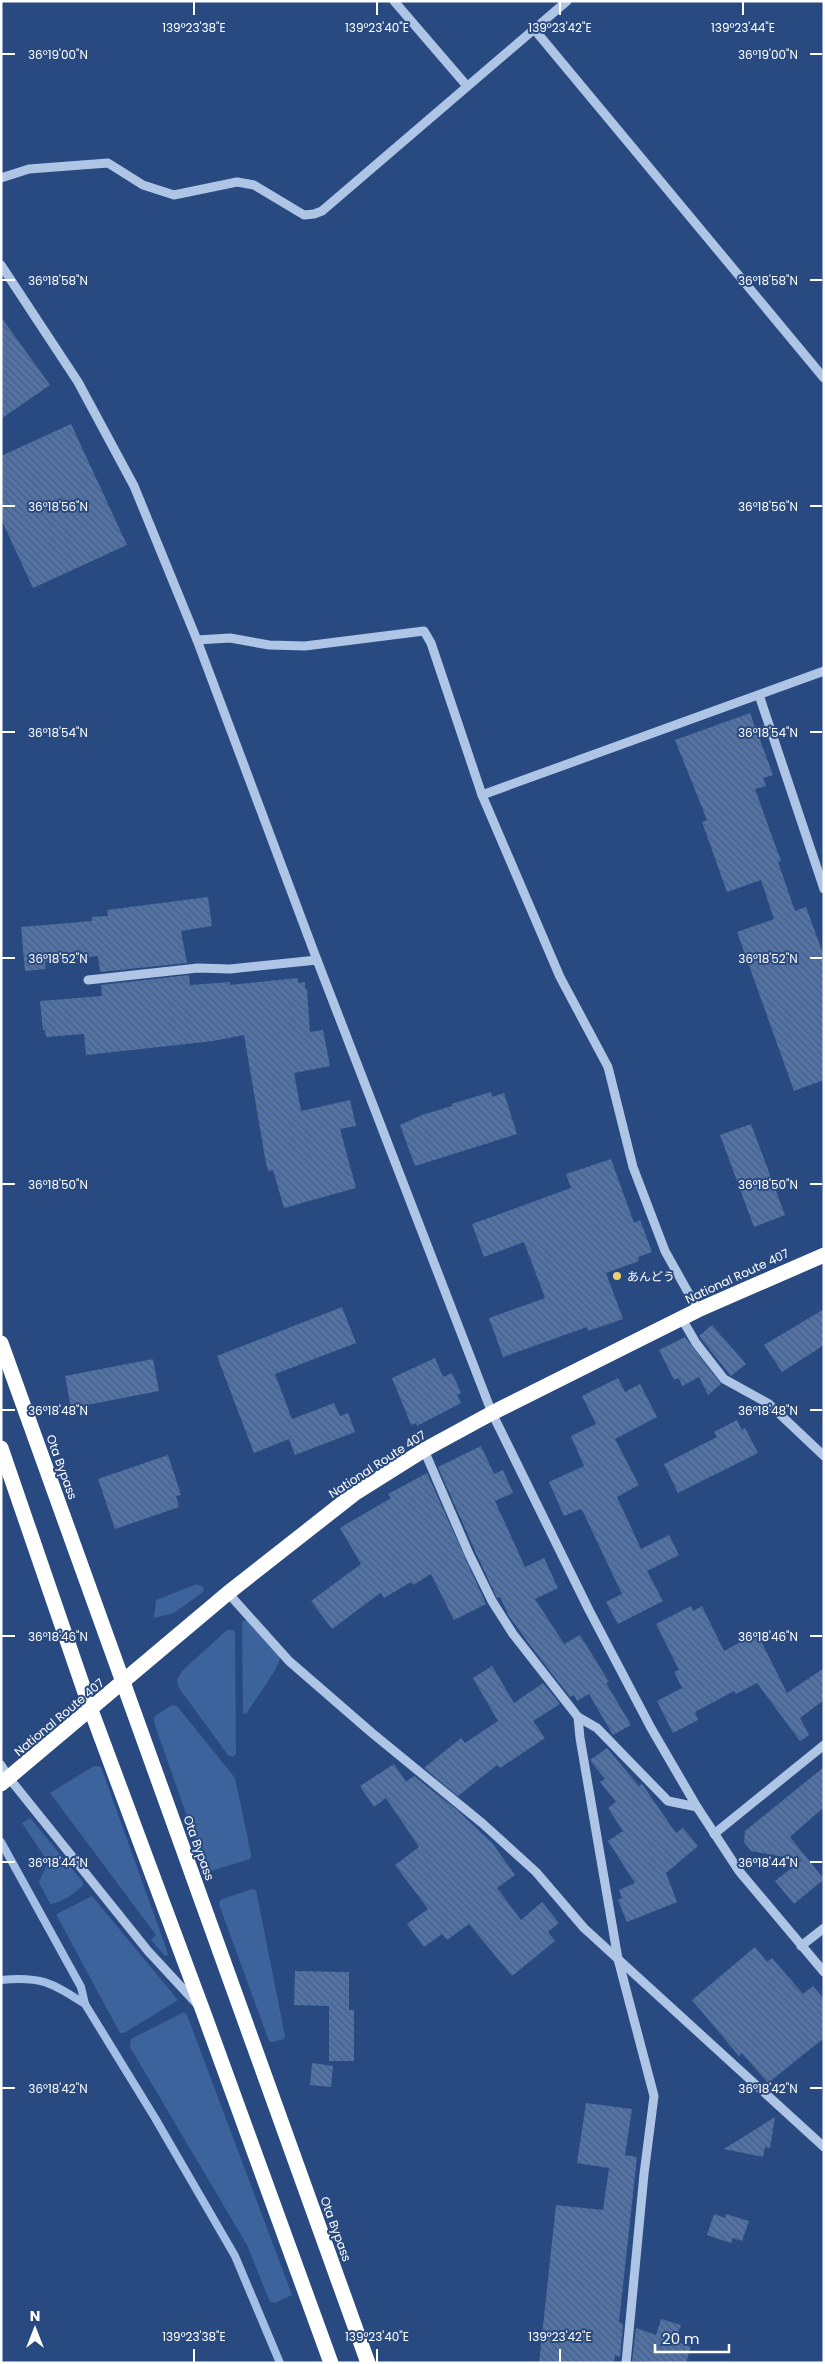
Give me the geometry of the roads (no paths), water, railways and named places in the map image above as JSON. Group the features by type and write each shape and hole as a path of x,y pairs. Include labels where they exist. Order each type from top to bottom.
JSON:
{"highway":[{"name":"National Route 407","path":"4,1776 91,1710 228,1593 354,1494 424,1450 492,1413 698,1310 824,1255"},
{"name":"Ota Bypass","path":"1,1343 368,2363"},
{"path":"1,1448 91,1710 331,2363"}],"street":[{"path":"394,1 467,86"},
{"path":"1,178 29,169 108,163 143,185 174,195 237,182 254,185 304,215 314,214 322,211 567,1"},
{"path":"534,29 824,378"},
{"path":"1,265 78,382 134,486 197,640 317,960 492,1413 607,1644 651,1728 697,1807 739,1871 824,1972"},
{"path":"197,640 230,638 269,645 305,646 424,630 431,643 482,795 560,977 608,1068 636,1175 665,1251 698,1310"},
{"path":"482,795 824,671"},
{"path":"759,695 824,889"},
{"path":"88,980 198,968 230,969 317,960"},
{"path":"682,1318 696,1343 724,1379 769,1404 824,1456"},
{"path":"424,1450 469,1554 492,1601 513,1634 578,1717 597,1728 668,1801 697,1807"},
{"path":"228,1593 290,1662 372,1733 482,1823 536,1872 584,1928 824,2146"},
{"path":"578,1717 618,1959 654,2096 644,2174 626,2363"},
{"path":"714,1834 824,1745"},
{"path":"4,1776 148,1951 203,2011"},
{"path":"801,1946 824,1928"}],"waterway":[{"path":"1,1842 81,1987 85,2004 155,2118 235,2256 280,2363"},
{"path":"1,1980 37,1980 55,1986 85,2004"}],"place":[{"name":"あんどう","path":"617,1276"}]}
